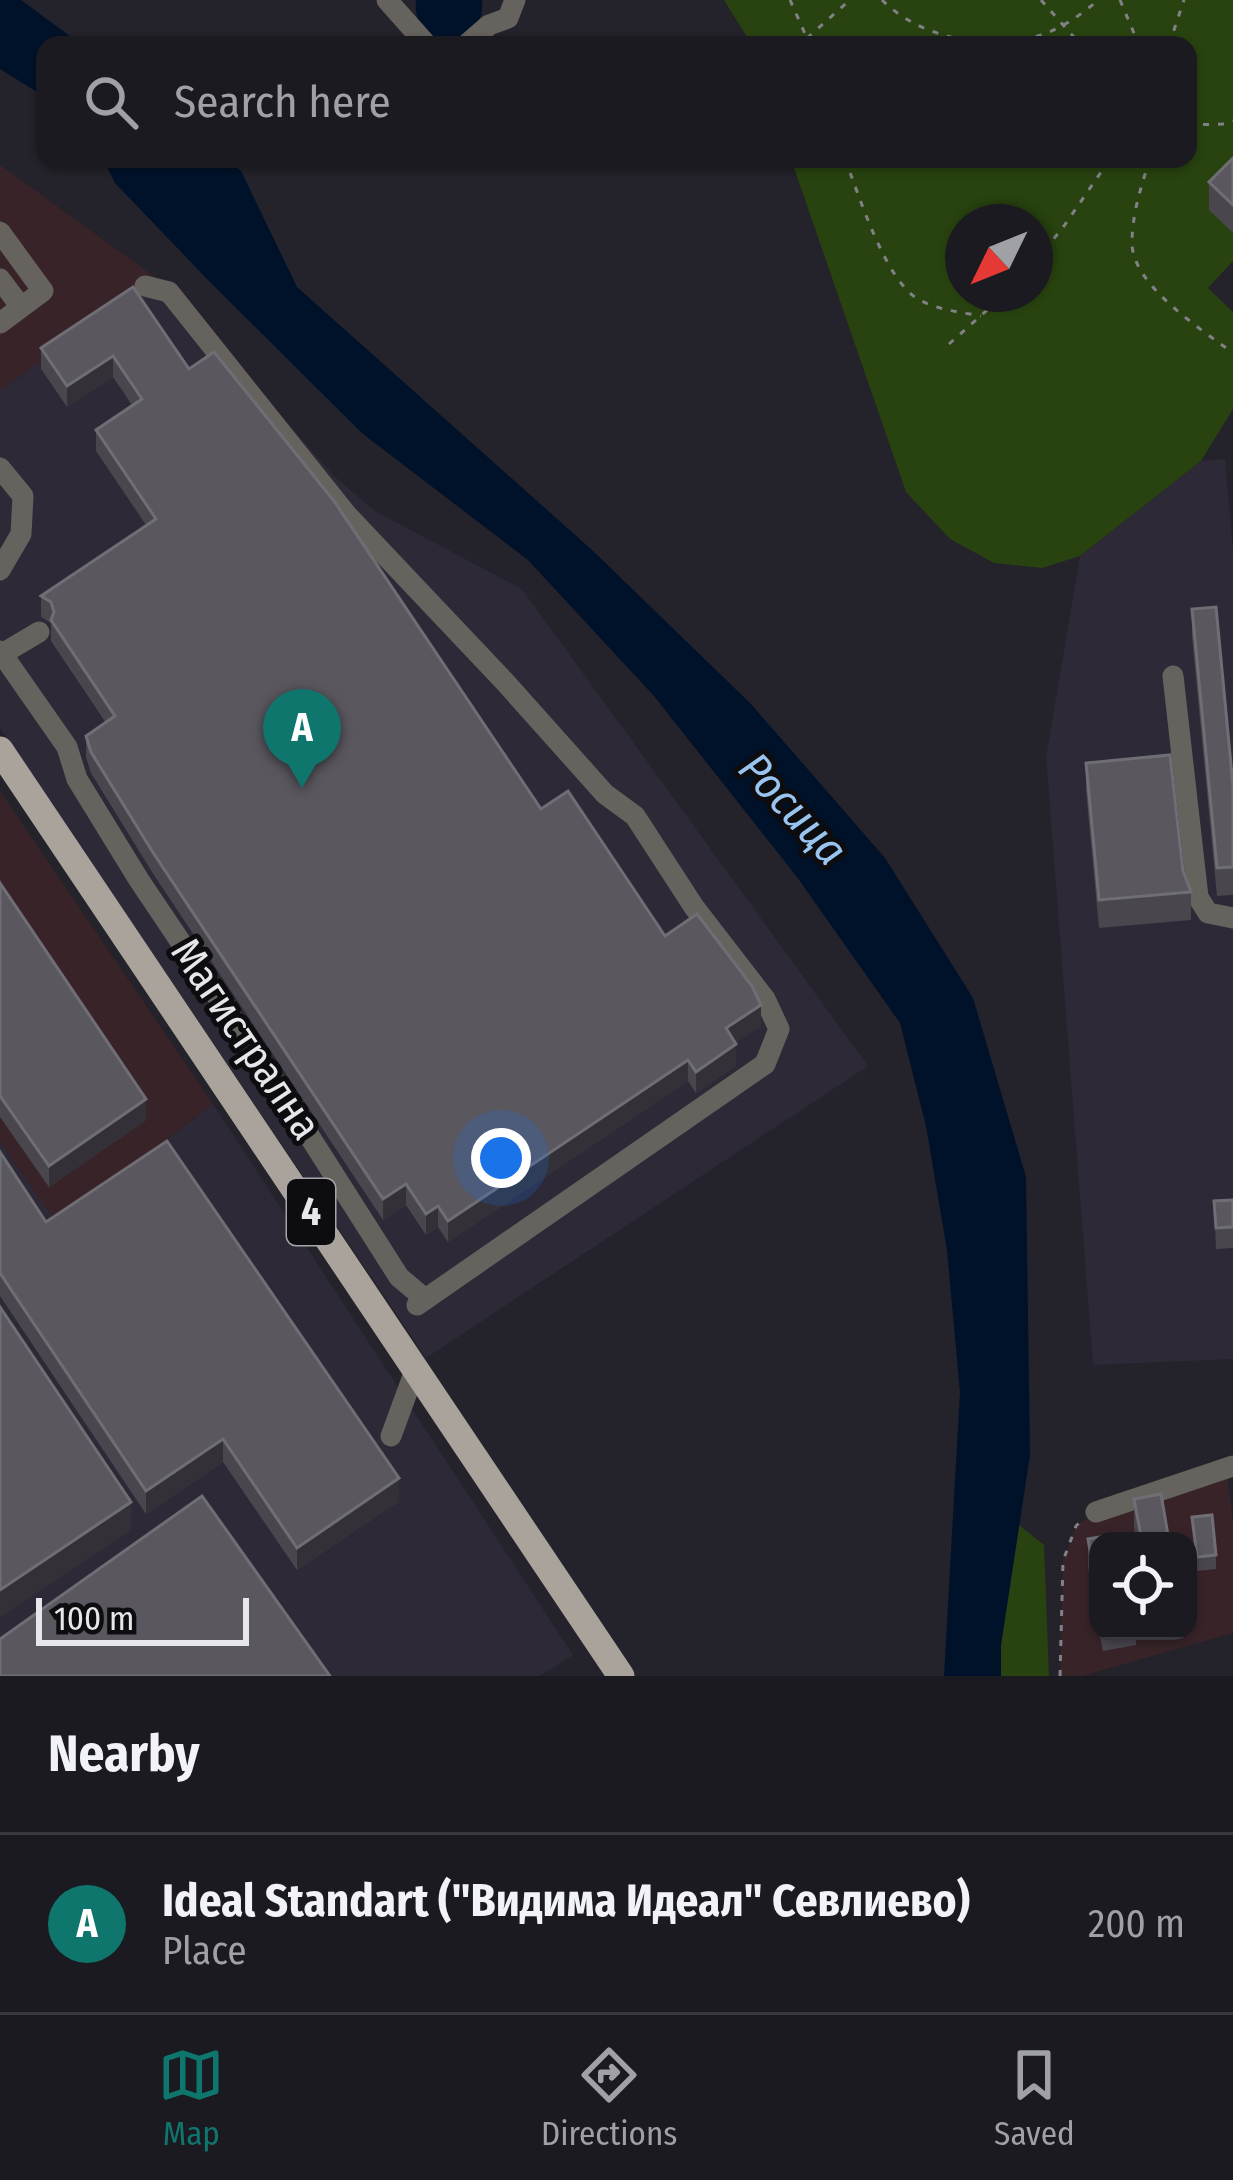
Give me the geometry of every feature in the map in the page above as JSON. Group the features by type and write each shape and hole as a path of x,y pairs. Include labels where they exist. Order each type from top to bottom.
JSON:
{"main road":[{"name":"Магистрална","path":"1,749 621,1676"}],"street":[{"path":"387,0 419,36"},
{"path":"476,36 508,18 515,0"},
{"path":"0,232 43,291 0,322"},
{"path":"0,279 21,307"},
{"path":"39,632 1,653 67,747 77,779 139,880 399,1277 421,1302 765,1064 779,1030 764,999 694,908 635,816 605,794 347,515 184,328 169,292 146,286"},
{"path":"0,468 23,496 21,534 0,570"},
{"path":"1173,676 1198,898 1208,913 1233,918"},
{"path":"391,1436 416,1368"},
{"path":"1096,1512 1233,1466"}],"path":[{"path":"790,0 806,36"},
{"path":"809,36 850,0"},
{"path":"882,0 917,26 944,36"},
{"path":"1041,0 1072,36"},
{"path":"1031,36 1063,26 1100,0"},
{"path":"1120,0 1135,36"},
{"path":"1171,36 1184,0"},
{"path":"1197,125 1233,121"},
{"path":"848,168 899,282 933,307 981,316"},
{"path":"1053,240 1104,168"},
{"path":"1147,168 1132,248 1138,264 1148,283 1233,353"},
{"path":"949,344 985,312"},
{"path":"1060,1676 1063,1561 1076,1526 1096,1512"}],"shaded area":[{"path":"0,165 155,277 0,391"},
{"path":"155,277 335,477 375,511 522,589 868,1066 426,1358 0,728 0,391"},
{"path":"1225,459 1233,550 1233,1359 1093,1365 1046,757 1080,556 1201,461"},
{"path":"0,791 213,1104 56,1224 0,1142"},
{"path":"213,1104 573,1655 540,1676 0,1676 0,1142 57,1224"},
{"path":"1226,1468 1233,1522 1233,1633 1082,1676 1060,1676 1063,1561 1076,1526 1096,1512"}],"green space":[{"path":"724,0 1233,0 1233,261 1208,288 1233,312 1233,409 1201,461 1080,556 1042,568 994,563 950,539 906,492 794,168 1197,168 1197,36 746,36"},
{"path":"1019,1525 1044,1545 1049,1676 1001,1676 1001,1645"}],"water":[{"path":"0,0 21,0 70,36 36,36 36,91 0,69"},
{"path":"416,0 482,0 480,18 467,36 431,36 418,18"},
{"name":"Росица","path":"108,168 241,171 297,287 592,550 751,704 885,858 973,998 1026,1177 1030,1455 1001,1645 1001,1676 944,1676 960,1392 947,1250 926,1126 900,1023 797,877 654,696 528,560 363,434 115,183"}],"building":[{"path":"1233,158 1233,205 1209,182"},
{"path":"133,287 189,369 214,352 334,501 541,809 568,791 665,936 697,914 761,1005 726,1028 736,1044 696,1072 688,1060 448,1221 438,1206 426,1214 406,1184 383,1199 91,752 86,736 115,716 51,620 51,602 41,596 156,519 96,430 142,399 113,356 67,386 41,348"},
{"path":"1216,607 1233,786 1233,867 1217,868 1192,609"},
{"path":"1170,755 1183,871 1191,892 1099,900 1086,763"},
{"path":"0,883 146,1099 49,1166 0,1096"},
{"path":"167,1141 399,1478 297,1548 223,1439 146,1491 0,1273 0,1152 46,1222"},
{"path":"1233,1200 1233,1227 1216,1228 1214,1201"},
{"path":"0,1307 131,1502 0,1590"},
{"path":"1161,1494 1167,1532 1140,1532 1134,1499"},
{"path":"202,1496 330,1676 0,1676 0,1639"},
{"path":"1212,1515 1216,1555 1197,1557 1192,1517"}],"place":[{"name":"Ideal Standart (\"Видима Идеал\" Севлиево)","path":"302,788"}]}
